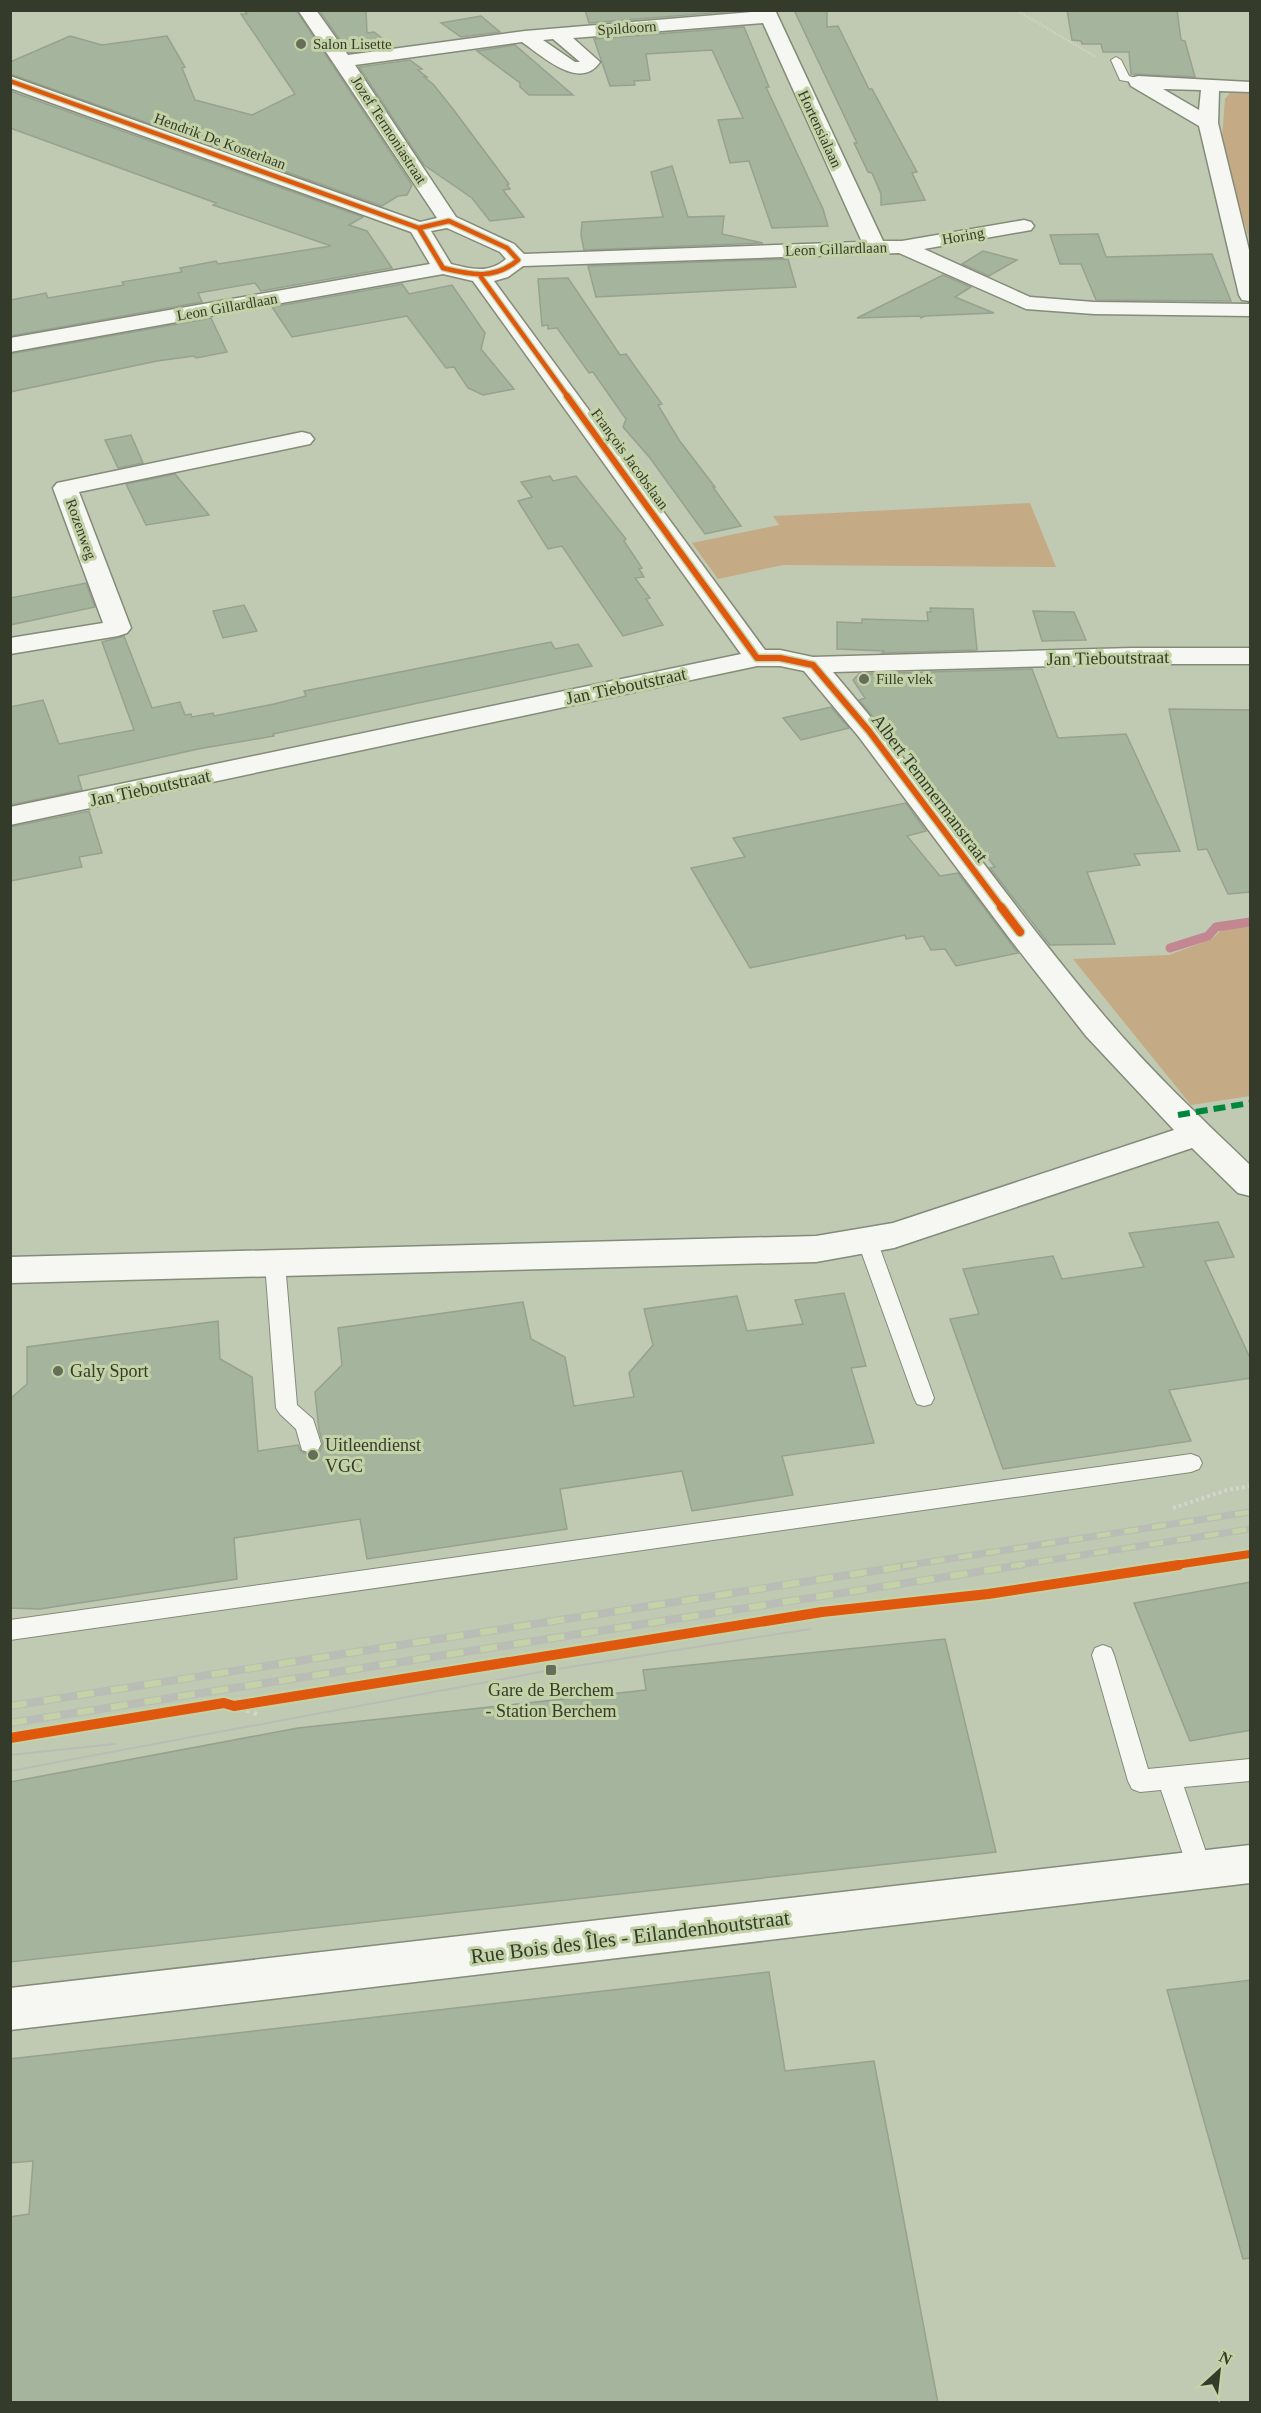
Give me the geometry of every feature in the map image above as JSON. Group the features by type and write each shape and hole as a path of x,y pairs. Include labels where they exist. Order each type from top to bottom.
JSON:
{"street":[{"name":"Jozef Termoniastraat","path":"307,10 449,221"},
{"name":"Spildoorn","path":"343,61 525,36 767,14"},
{"name":"Hortensialaan","path":"767,14 875,247"},
{"name":"Spildoorn","path":"525,36 569,66 578,68 589,65 591,62 557,33"},
{"name":"Hendrik De Kosterlaan","path":"10,81 419,228"},
{"path":"1137,82 1251,87"},
{"path":"1137,82 1208,123"},
{"path":"1213,85 1210,90 1208,123 1251,296"},
{"path":"449,221 507,249 518,260 507,271 481,277 442,268 419,228 449,221"},
{"name":"Horing","path":"902,247 1024,226"},
{"name":"Leon Gillardlaan","path":"518,260 902,247 1026,303 1094,308 1251,310"},
{"name":"Leon Gillardlaan","path":"10,345 442,268"},
{"name":"François Jacobslaan","path":"481,277 756,658"},
{"name":"Rozenweg","path":"10,646 118,628 65,488 302,439"},
{"name":"Jan Tieboutstraat","path":"10,816 756,658 780,658 813,665 1132,656 1251,656"},
{"name":"Albert Temmermanstraat","path":"813,665 869,731 1020,932 1096,1028 1197,1134 1251,1184"},
{"path":"10,1270 816,1249 894,1235 1197,1134"},
{"name":"Rue Bois des Îles - Eilandenhoutstraat","path":"10,2009 1251,1864"}],"lane":[{"path":"1119,66 1127,80 1137,82"},
{"path":"867,1240 924,1398"},
{"path":"275,1263 287,1408 306,1425 310,1444"},
{"path":"10,1630 1191,1463"},
{"path":"1103,1655 1140,1781 1251,1770"},
{"path":"1169,1778 1200,1870"}],"path":[{"path":"1016,10 1042,27 1119,66"},
{"path":"1173,1508 1227,1490 1251,1486"},
{"path":"234,1706 822,1612 988,1594 1251,1554"},
{"path":"10,1738 224,1703 257,1714"}],"shaded area":[{"path":"1238,90 1250,91 1250,241 1221,151 1225,99 1230,93"},
{"path":"1030,503 1056,567 783,565 718,579 692,543 779,525 773,516"},
{"path":"1250,925 1250,1096 1191,1105 1073,959 1169,955 1212,939 1221,930"}],"building":[{"path":"244,10 296,10 412,185 407,195 398,196 382,206 10,74 10,62 70,36 102,45 167,36 185,67 182,68 195,100 252,115 295,94 241,14 247,14"},
{"path":"319,10 366,10 367,33 374,32 393,47 349,53"},
{"path":"585,10 736,10 737,11 589,23"},
{"path":"794,10 827,10 827,27 838,26 869,89 872,89 917,172 912,173 925,200 881,205 881,194 872,173 868,172 854,143 857,143"},
{"path":"1067,10 1177,10 1181,40 1185,41 1195,77 1131,74 1129,52 1103,52 1101,44 1082,44 1081,41 1072,40"},
{"path":"481,16 500,32 461,37 441,23"},
{"path":"744,27 769,87 766,87 823,209 828,226 772,228 749,161 730,163 718,120 743,118 712,50 646,54 650,80 634,81 635,85 610,86 594,39"},
{"path":"515,45 573,95 529,95 520,87 520,83 477,51"},
{"path":"410,60 422,69 418,70 427,77 424,77 433,84 453,109 509,184 507,185 510,189 503,190 524,217 490,221 472,198 424,165 359,67"},
{"path":"10,91 363,217 349,225 367,231 392,268 261,291 255,283 198,293 202,302 10,336 10,300 46,293 48,298 124,285 122,282 182,272 180,268 216,261 218,264 331,246 213,205 216,203 10,128"},
{"path":"672,166 688,217 724,216 722,234 763,243 584,250 581,235 582,222 663,217 651,172"},
{"path":"1098,234 1106,257 1212,254 1231,301 1096,300 1081,264 1060,264 1050,235"},
{"path":"983,251 1017,260 989,276 962,264"},
{"path":"788,259 796,287 596,297 588,266"},
{"path":"943,275 971,287 955,297 994,313 921,318 920,316 857,318"},
{"path":"568,278 620,355 626,354 662,404 658,405 679,440 741,526 705,534 650,458 623,427 626,419 593,372 589,373 557,328 548,329 548,325 542,326 538,279"},
{"path":"402,284 409,294 452,285 485,333 481,349 514,389 483,395 468,388 454,367 446,368 407,316 292,337 272,307"},
{"path":"211,318 227,352 196,358 194,356 157,361 10,392 10,354"},
{"path":"131,435 143,463 118,468 105,440"},
{"path":"175,474 209,515 146,525 126,484"},
{"path":"550,476 553,481 576,476 626,539 624,541 642,568 639,569 644,577 635,578 650,598 646,599 663,625 623,636 562,546 548,549 518,501 532,497 521,482"},
{"path":"86,583 95,607 10,625 10,598"},
{"path":"244,605 257,631 223,638 213,611"},
{"path":"930,608 973,609 977,650 882,653 884,651 837,649 837,622 862,623 862,619 928,621 927,612 931,612"},
{"path":"1033,611 1074,612 1086,640 1042,641"},
{"path":"124,636 152,708 180,702 185,715 191,714 192,717 213,713 214,716 274,704 306,696 304,691 551,642 555,649 578,644 592,666 273,734 274,736 198,749 78,776 82,790 10,805 10,707 43,700 59,744 134,730 102,642"},
{"path":"1032,669 1058,738 1126,734 1180,851 1134,854 1140,865 1087,872 1115,944 1050,945 990,868 995,867 959,821 955,822 936,797 940,796 882,720 877,722 859,700 865,698 853,680 859,674"},
{"path":"831,707 849,728 801,740 783,718"},
{"path":"1169,709 1251,710 1251,892 1228,894 1207,849 1198,850"},
{"path":"906,803 926,831 907,836 940,876 958,873 1018,953 956,966 945,949 931,950 923,936 906,939 905,935 750,968 691,868 745,857 733,838"},
{"path":"89,811 102,853 79,857 82,867 10,881 10,827"},
{"path":"1218,1222 1234,1257 1205,1261 1251,1360 1251,1378 1169,1390 1191,1441 1003,1469 950,1319 979,1314 963,1269 1053,1256 1062,1279 1144,1267 1129,1233"},
{"path":"844,1293 866,1366 851,1368 874,1443 782,1456 793,1495 692,1511 682,1471 560,1489 567,1529 367,1559 360,1519 234,1538 237,1579 40,1609 10,1608 10,1399 27,1384 27,1347 218,1321 220,1359 252,1377 258,1451 298,1445 301,1452 311,1455 320,1451 323,1443 319,1430 315,1392 342,1365 338,1328 523,1302 531,1339 565,1357 574,1406 634,1397 629,1373 653,1345 644,1309 737,1296 747,1331 803,1324 795,1300"},
{"path":"1251,1582 1251,1730 1190,1741 1134,1603"},
{"path":"945,1639 996,1852 10,1962 10,1782 298,1728 646,1690 643,1670"},
{"path":"769,1972 785,2071 874,2061 938,2403 10,2403 10,2217 29,2214 33,2161 10,2163 10,2059"},
{"path":"1251,1980 1251,2258 1243,2259 1167,1990"}],"waterway":[{"path":"1170,948 1208,936 1216,927 1250,922"}],"tram line":[{"path":"10,1771 551,1670 810,1629"},
{"path":"10,1755 115,1744"}],"railway":[{"path":"903,1566 1250,1512"},
{"path":"1011,1566 1250,1529"},
{"path":"10,1706 912,1565"},
{"path":"10,1723 1021,1565"}],"marked path":[{"path":"1178,1115 1250,1103"}],"cycle path":[{"path":"10,81 419,228 449,221 507,248 518,260 509,268 482,276 443,268 419,228"},
{"path":"481,277 757,658 780,658 813,665 869,731 1020,932"},
{"path":"10,1738 224,1703 234,1706 822,1612 988,1594 1250,1554"}],"place":[{"name":"Salon Lisette","path":"301,44"},
{"name":"Fille vlek","path":"864,679"},
{"name":"Galy Sport","path":"58,1371"},
{"name":"Uitleendienst VGC","path":"313,1455"},
{"name":"Gare de Berchem - Station Berchem","path":"551,1670"}]}
